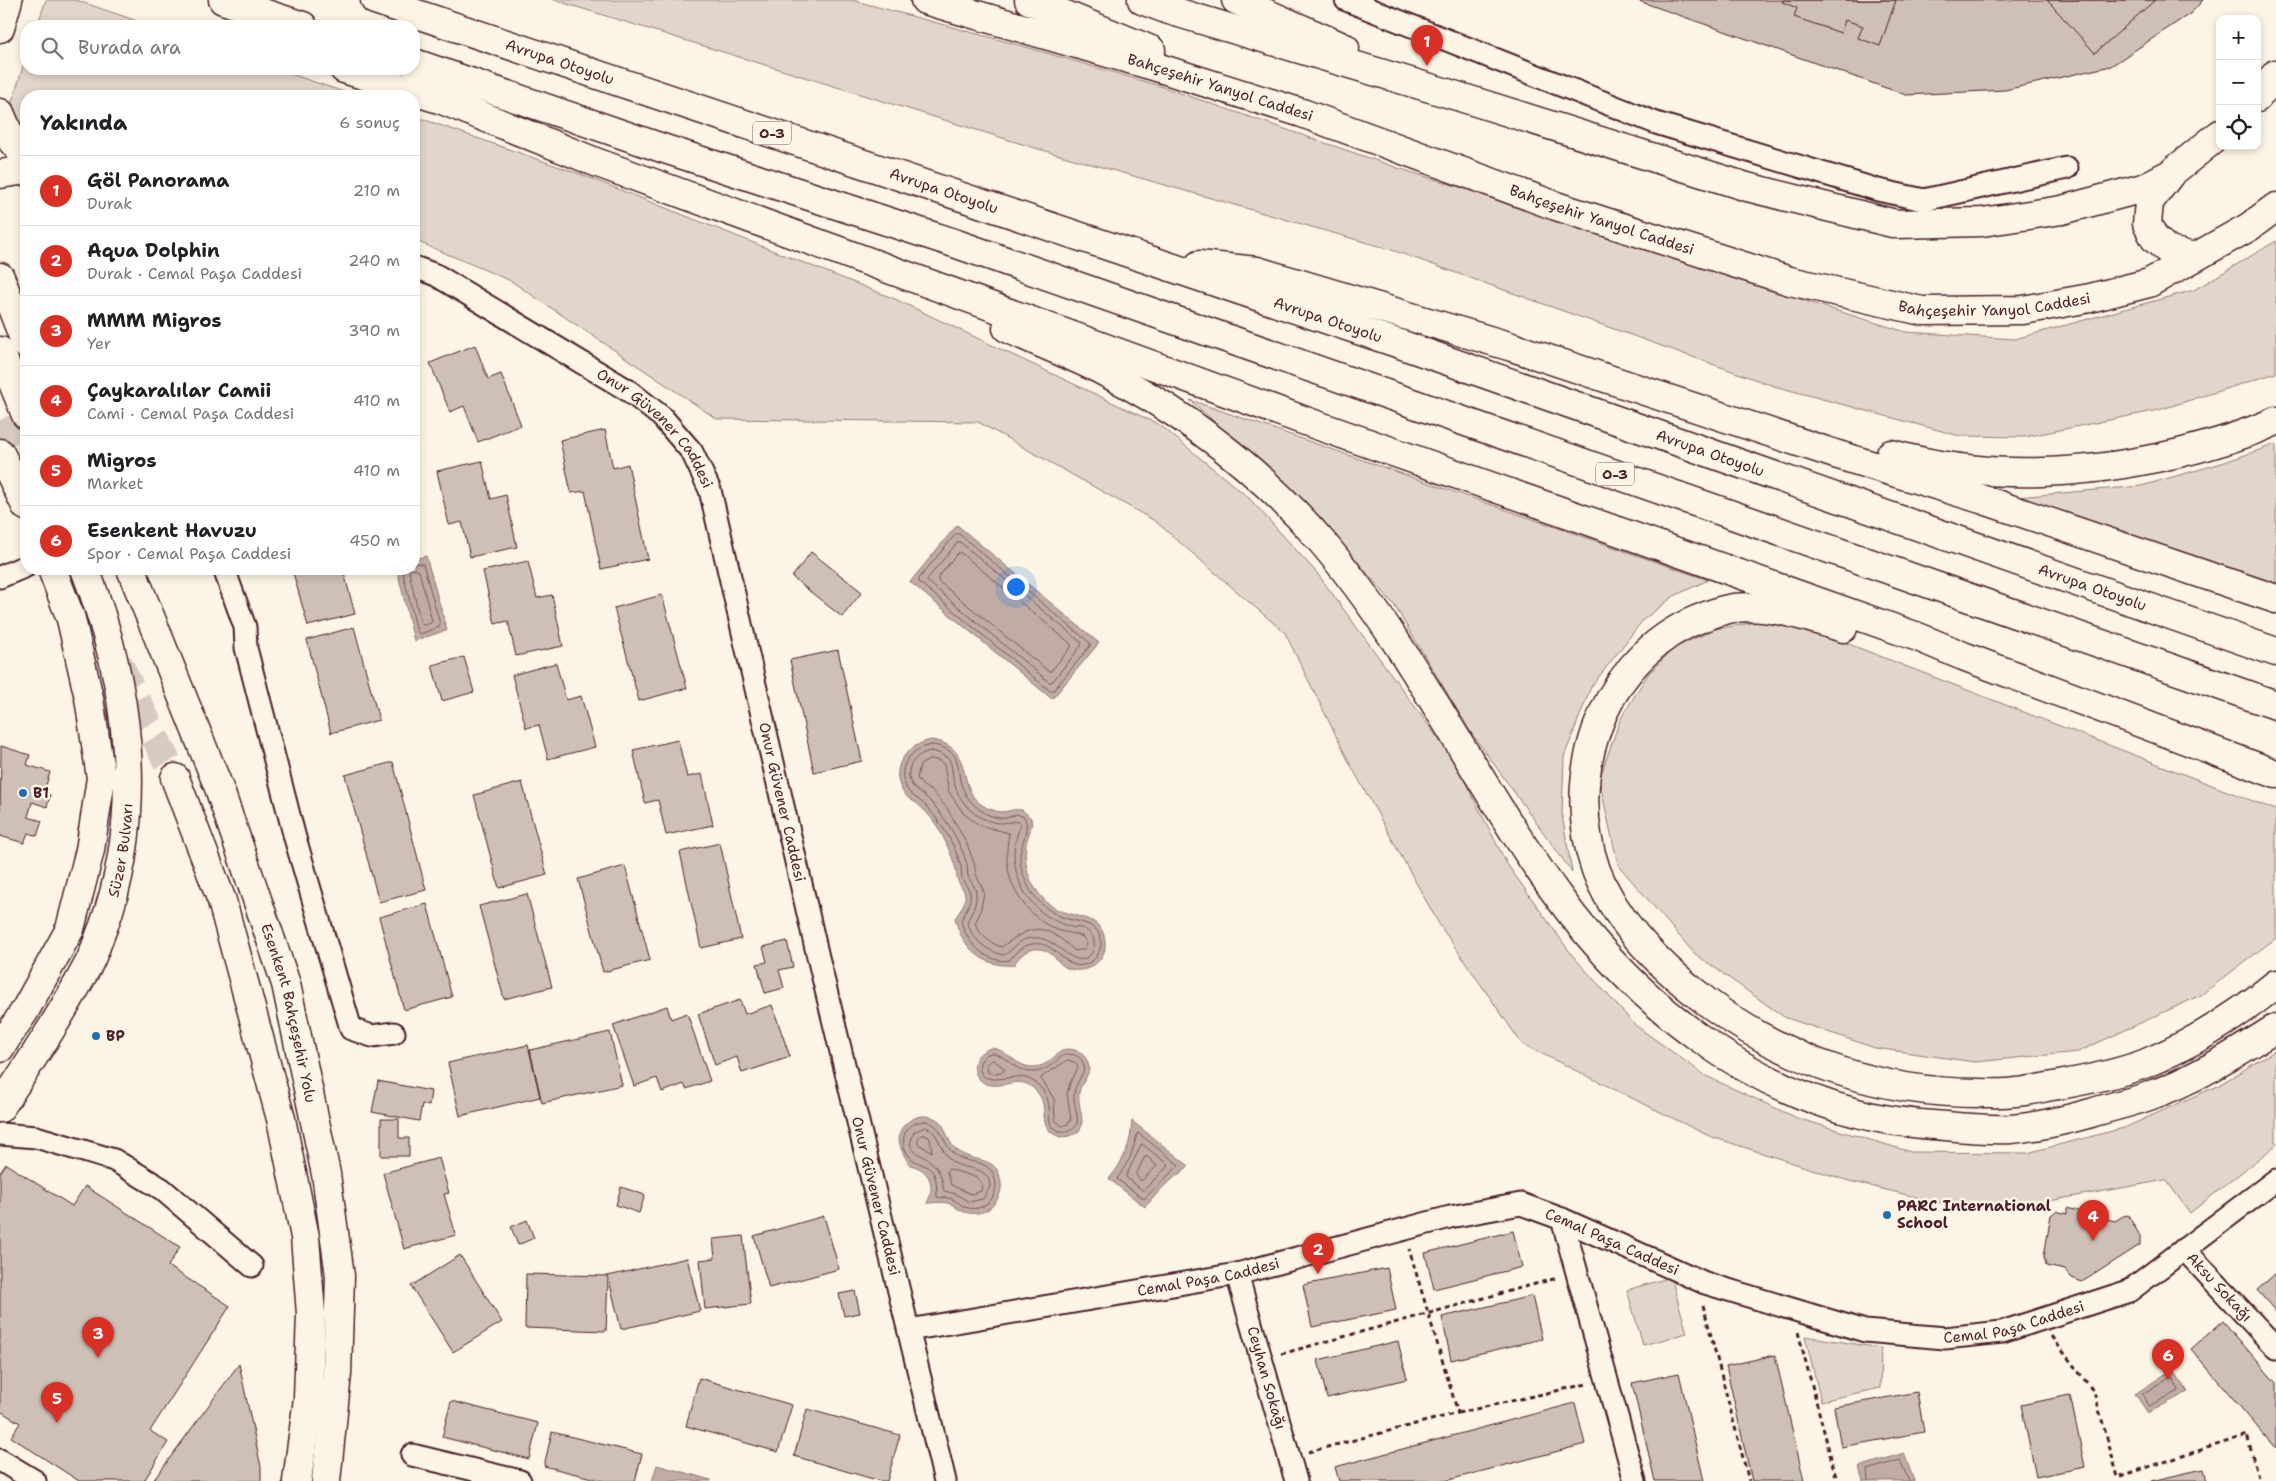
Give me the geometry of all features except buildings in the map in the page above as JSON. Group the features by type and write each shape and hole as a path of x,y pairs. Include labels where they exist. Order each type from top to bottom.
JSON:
{"main road":[{"path":"0,28 8,0"},
{"path":"205,0 240,20"},
{"path":"223,0 285,20"},
{"name":"Avrupa Otoyolu","path":"375,0 1170,266 2276,652"},
{"name":"Bahçeşehir Yanyol Caddesi","path":"925,0 1150,65 1302,113 1556,206 1790,281 1922,310 2023,310 2090,298 2150,283 2249,227 2276,207"},
{"path":"1029,0 1302,113"},
{"path":"1142,0 1169,10 1457,96 1747,187 1896,224 1982,222 2062,210 2143,188 2170,174 2216,137"},
{"path":"1236,0 1457,96"},
{"name":"O-3","path":"420,65 954,244 2276,705"},
{"path":"2261,93 2276,74"},
{"path":"363,75 410,90"},
{"path":"420,93 598,162 1311,423 1918,637 1963,656 2276,774"},
{"path":"0,113 12,141 20,150"},
{"path":"0,174 20,171"},
{"path":"2170,174 2149,202 2147,224 2155,239 2169,251 2195,257"},
{"path":"1170,266 1215,265 1258,271 1286,278 1512,347 1652,394 1981,499 2276,599"},
{"path":"0,277 20,329"},
{"path":"945,289 999,324 1095,367 1195,426 1241,461 1284,502 1321,541 1365,596 1400,647 1526,848 1572,914 1611,961 1641,990 1678,1022 1726,1057 1776,1084 1857,1114 1915,1124 2012,1129 2065,1120 2146,1097 2224,1061 2276,1028"},
{"path":"0,351 20,400"},
{"path":"1652,394 1709,402 1896,456 1994,472 2044,474 2101,468 2155,459 2208,446 2254,431 2276,421"},
{"path":"0,453 20,494"},
{"name":"Süzer Bulvarı","path":"0,1048 24,1012 70,929 90,850 101,778 89,698 71,619 54,575"},
{"name":"Süzer Bulvarı","path":"0,1108 55,1023 90,961 115,894 126,830 129,754 120,688 100,607 88,575"},
{"name":"Esenkent Bahçeşehir Yolu","path":"133,575 219,788 286,984 326,1174 340,1276 337,1374 326,1481"},
{"path":"1963,656 1933,655 1810,618 1762,607 1731,608 1700,618 1666,635 1643,656 1611,697 1597,726 1584,784 1585,827 1596,871 1617,911 1639,940 1665,968 1729,1018 1762,1039 1846,1074 1902,1087 1949,1093 2014,1092 2082,1081 2142,1064 2206,1034 2249,1006 2276,984"},
{"name":"Esenkent Bahçeşehir Yolu","path":"175,778 222,901 282,1119 305,1237 311,1314 308,1398 298,1481"}],"street":[{"path":"1346,0 1656,123 1878,190 1924,200 2066,168"},
{"name":"Onur Güvener Caddesi","path":"420,269 436,276 629,391 662,417 692,452 710,490 818,957 945,1481"},
{"path":"0,577 20,569"},
{"path":"226,575 245,627 246,648 295,838 351,1029 372,1036 394,1033"},
{"path":"0,1134 36,1137 114,1160 162,1189 252,1266"},
{"name":"Cemal Paşa Caddesi","path":"909,1330 1237,1274 1450,1217 1521,1204 1562,1219 1696,1280 1865,1332 1945,1338 2002,1332 2129,1291 2276,1180"},
{"path":"1562,1219 1635,1481"},
{"name":"Aksu Sokağı","path":"2184,1250 2276,1348"},
{"name":"Ceyhan Sokağı","path":"1237,1274 1296,1481"},
{"path":"412,1456 520,1481"},
{"path":"0,1460 35,1481"}],"path":[{"path":"1403,1230 1458,1413"},
{"path":"1261,1359 1577,1273"},
{"path":"1696,1280 1749,1481"},
{"path":"1792,1310 1837,1481"},
{"path":"2038,1320 2094,1392 2118,1477 2247,1434 2259,1481"},
{"path":"1290,1457 1458,1413 1607,1379"}],"shaded area":[{"path":"46,0 76,0 134,20 39,20"},
{"path":"554,0 852,0 1026,47 1160,86 1398,168 1604,232 1815,304 1906,332 2015,339 2194,290 2276,241 2276,373 2159,410 2025,437 1960,436 1774,386 1389,249 1035,148"},
{"path":"20,75 294,75 338,90 20,90 20,122 12,102"},
{"path":"420,118 580,174 895,299 1160,425 1249,498 1317,573 1454,760 1507,864 1572,955 1635,1025 1706,1076 1797,1118 1911,1152 2027,1153 2124,1128 2219,1085 2276,1050 2276,1145 2190,1213 2166,1180 2032,1204 1945,1204 1849,1181 1709,1136 1522,1044 1439,924 1350,764 1285,633 1155,521 978,422 717,419 511,281 420,243"},
{"path":"1190,400 1708,580 1674,596 1643,620 1591,687 1564,757 1562,815 1572,872 1470,731 1394,605 1320,517"},
{"path":"2276,444 2276,583 2017,497 2141,486 2222,463"},
{"path":"1762,621 1810,629 2276,810 2276,938 2201,995 2078,1052 1975,1062 1875,1048 1784,1017 1694,953 1618,865 1599,780 1620,720 1648,674 1674,648 1715,629"},
{"path":"1671,1277 1687,1333 1643,1345 1627,1290"},
{"path":"1805,1336 1881,1348 1880,1388 1821,1401"}],"water":[{"path":"957,525 1099,643 1052,699 910,582"},
{"path":"426,556 447,630 414,641 398,575 420,575 420,558"},
{"path":"932,740 947,745 956,753 962,763 973,796 982,805 1000,812 1022,810 1031,818 1025,853 1031,881 1040,896 1053,907 1086,918 1099,926 1103,933 1105,950 1101,958 1094,965 1084,970 1072,970 1063,966 1046,951 1035,949 1025,952 1014,965 1003,965 984,959 968,946 955,918 964,904 965,894 958,881 956,868 949,850 942,834 927,813 905,795 899,783 898,774 902,758 915,746"},
{"path":"991,1048 1004,1052 1021,1064 1034,1067 1043,1065 1066,1049 1075,1050 1082,1054 1089,1068 1079,1093 1082,1121 1078,1132 1071,1136 1060,1137 1052,1133 1047,1128 1045,1122 1043,1103 1040,1096 1025,1083 991,1085 983,1082 975,1072 976,1059 982,1052"},
{"path":"920,1116 937,1119 958,1151 964,1155 984,1161 995,1168 1001,1183 1000,1194 994,1204 987,1210 969,1213 947,1203 927,1203 930,1197 931,1185 927,1174 917,1167 910,1165 905,1158 899,1136 905,1125"},
{"path":"1132,1121 1189,1166 1165,1185 1145,1207 1109,1179 1119,1166 1126,1152"},
{"path":"2173,1369 2188,1392 2148,1413 2135,1394"},
{"path":"1904,1453 1914,1481 1863,1481 1859,1467"},
{"path":"657,1465 711,1480 711,1481 652,1481"}],"tunnel":[{"path":"0,420 20,462"},
{"path":"118,662 175,778"}],"place":[{"name":"Göl Panorama","path":"1427,66"},
{"name":"B1","path":"23,793"},
{"name":"BP","path":"96,1036"},
{"name":"PARC International School","path":"1887,1215"},
{"name":"Çaykaralılar Camii","path":"2093,1241"},
{"name":"Aqua Dolphin","path":"1318,1274"},
{"name":"MMM Migros","path":"98,1358"},
{"name":"Esenkent Havuzu","path":"2168,1380"},
{"name":"Migros","path":"57,1423"}]}
